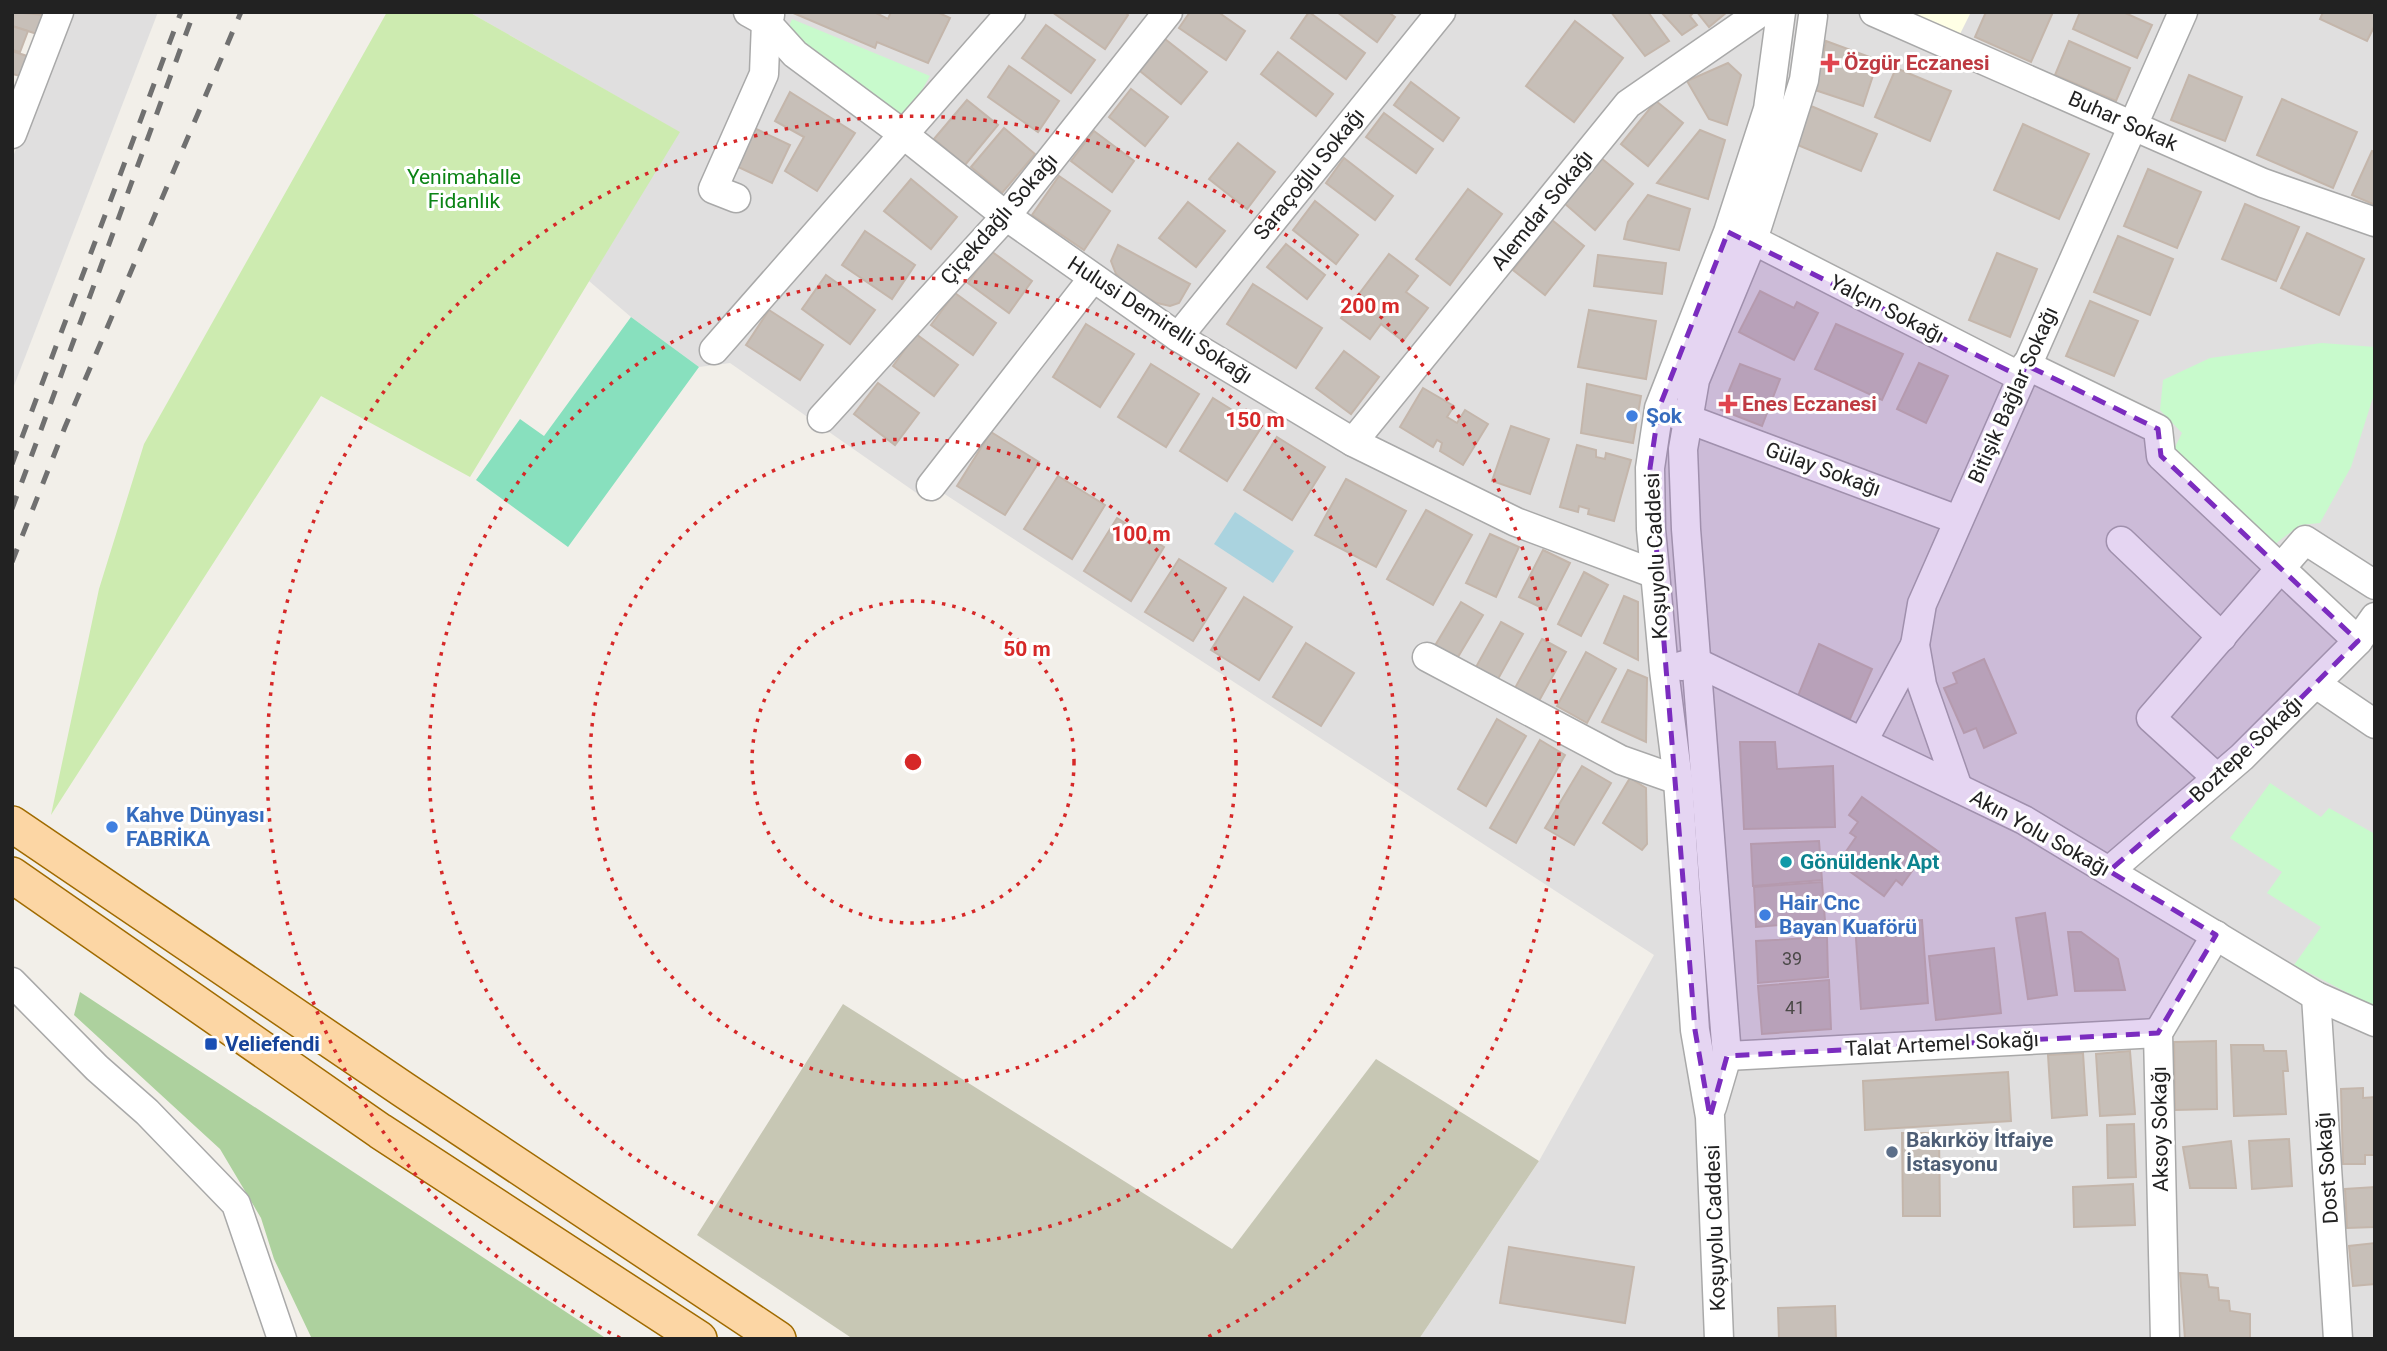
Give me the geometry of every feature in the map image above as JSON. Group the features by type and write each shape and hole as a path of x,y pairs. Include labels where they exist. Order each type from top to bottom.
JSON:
{"main road":[{"path":"12,824 392,1083 778,1339"},
{"path":"12,875 380,1131 699,1339"}],"street":[{"path":"14,125 58,12"},
{"path":"714,350 1011,12"},
{"name":"Çiçekdağlı Sokağı","path":"821,418 1006,216 1168,12"},
{"name":"Saraçoğlu Sokağı","path":"1178,337 1441,12"},
{"name":"Alemdar Sokağı","path":"1353,442 1628,104 1761,12"},
{"path":"1783,12 1794,17 1816,14"},
{"name":"Koşuyolu Caddesi","path":"1710,1117 1727,1056 1696,662 1684,449 1695,380 1741,236 1768,109 1783,12"},
{"name":"Buhar Sokak","path":"1874,12 2263,183 2375,222"},
{"name":"Bitişik Bağlar Sokağı","path":"1958,788 1923,685 1915,645 1922,604 2183,12"},
{"name":"Koşuyolu Caddesi","path":"1719,1339 1710,1117 1695,1030 1678,780 1655,573 1650,468 1659,408 1741,236 1804,80 1816,14"},
{"path":"736,198 713,189 764,74 762,16"},
{"name":"Hulusi Demirelli Sokağı","path":"762,16 795,54 903,134 1006,216 1178,337 1353,442 1516,522 1655,573"},
{"name":"Yalçın Sokağı","path":"1741,236 2023,371 2158,429 2161,456 2281,569"},
{"path":"931,486 1093,278"},
{"name":"Gülay Sokağı","path":"1659,408 1958,520"},
{"path":"2217,778 2151,718 2305,540 2375,585"},
{"path":"2121,541 2222,637"},
{"path":"2281,569 2358,642"},
{"name":"Boztepe Sokağı","path":"2109,871 2217,778 2316,684 2358,642 2375,617"},
{"path":"1863,741 1915,645"},
{"path":"1427,657 1621,760 1678,780"},
{"path":"1664,670 1696,662"},
{"name":"Akın Yolu Sokağı","path":"1696,662 2024,820 2316,996 2375,1022"},
{"path":"2316,684 2375,723"},
{"path":"2158,1033 2216,935"},
{"path":"12,982 97,1069 147,1111 236,1203 282,1339"},
{"name":"Dost Sokağı","path":"2316,996 2338,1339"},
{"name":"Talat Artemel Sokağı","path":"1727,1056 2158,1033"},
{"name":"Aksoy Sokağı","path":"2158,1033 2165,1339"}],"highlighted area":[{"path":"1728,232 2021,377 2026,365 2158,429 2161,456 2358,641 2242,757 2109,871 2216,935 2158,1033 1727,1056 1710,1117 1695,1030 1650,468 1659,408"}],"shaded area":[{"path":"72,12 158,12 12,391 12,159"},
{"path":"469,12 2375,12 2375,1339 1419,1339 1539,1161 1654,955 943,493 928,501 730,363 699,367 631,317 589,281 679,132"},
{"path":"1907,12 1971,12 1959,36"},
{"path":"843,1004 1232,1249 1376,1059 1539,1161 1419,1339 853,1339 697,1235"}],"green space":[{"name":"Yenimahalle Fidanlık","path":"387,12 469,12 680,132 470,477 321,396 51,815 99,589 144,444"},
{"path":"792,19 930,76 906,118 784,39"},
{"path":"631,317 699,367 568,547 476,480 520,419 544,436"},
{"path":"2322,343 2375,347 2375,391 2351,467 2320,523 2300,525 2275,544 2173,451 2182,433 2160,410 2163,380 2210,358"},
{"path":"2270,783 2321,817 2329,808 2375,834 2375,1007 2294,965 2321,927 2267,893 2282,872 2230,838"},
{"path":"80,992 607,1339 312,1339 274,1259 261,1218 220,1149 74,1015"}],"water":[{"path":"1235,512 1294,551 1273,583 1214,544"}],"building":[{"path":"12,12 45,15 37,34 12,26"},
{"path":"791,12 874,12 888,19 891,12 937,12 950,18 928,63 877,42 875,48"},
{"path":"1052,12 1125,12 1128,15 1105,49"},
{"path":"1190,12 1218,12 1245,31 1226,60 1179,28"},
{"path":"1309,12 1365,53 1346,79 1291,38"},
{"path":"1337,12 1388,12 1395,17 1377,42"},
{"path":"1611,12 1648,12 1669,41 1645,56"},
{"path":"1661,12 1694,12 1690,16 1697,25 1682,35"},
{"path":"1697,12 1727,12 1709,27"},
{"path":"1986,12 2053,12 2031,62 1975,37"},
{"path":"2080,12 2123,12 2152,25 2137,58 2073,29"},
{"path":"2323,12 2375,12 2375,25 2367,41 2320,19"},
{"path":"1575,21 1623,58 1574,122 1526,86"},
{"path":"1046,25 1095,60 1071,93 1022,58"},
{"path":"12,26 28,31 20,52 12,50"},
{"path":"1165,39 1207,72 1181,104 1140,71"},
{"path":"1826,41 1878,60 1863,106 1815,90"},
{"path":"2069,41 2130,68 2116,101 2055,75"},
{"path":"12,51 27,56 21,76 12,74"},
{"path":"1278,52 1333,94 1316,116 1261,74"},
{"path":"1728,63 1741,75 1727,125 1709,119 1687,81"},
{"path":"1009,66 1059,101 1038,132 988,97"},
{"path":"1896,68 1951,91 1930,141 1875,117"},
{"path":"2189,75 2242,97 2225,141 2171,120"},
{"path":"1411,82 1459,118 1443,141 1394,105"},
{"path":"1131,89 1168,117 1145,146 1109,117"},
{"path":"790,92 855,133 817,191 785,171 804,137 775,121"},
{"path":"2282,99 2357,132 2333,188 2257,155"},
{"path":"967,100 998,125 965,165 934,139"},
{"path":"1656,101 1683,123 1648,166 1621,144"},
{"path":"1811,106 1877,134 1861,171 1795,144"},
{"path":"1384,113 1433,149 1416,173 1366,137"},
{"path":"2023,124 2089,154 2059,219 1994,190"},
{"path":"752,127 790,145 772,183 734,165"},
{"path":"1004,128 1035,154 1002,193 971,167"},
{"path":"1700,130 1725,140 1708,199 1657,183"},
{"path":"1094,131 1134,161 1112,192 1071,161"},
{"path":"1238,143 1275,172 1247,209 1209,179"},
{"path":"2372,151 2375,152 2375,205 2352,195"},
{"path":"1344,158 1393,196 1375,220 1326,183"},
{"path":"1601,158 1633,184 1595,230 1564,203"},
{"path":"2148,169 2201,192 2177,248 2124,226"},
{"path":"1059,176 1110,211 1084,250 1032,215"},
{"path":"911,179 957,217 931,249 884,211"},
{"path":"1468,189 1502,214 1450,285 1416,259"},
{"path":"1648,195 1690,209 1679,250 1624,239 1628,222"},
{"path":"1315,201 1358,235 1336,264 1293,230"},
{"path":"1188,202 1225,231 1196,267 1159,238"},
{"path":"2245,204 2299,227 2276,281 2222,259"},
{"path":"1552,220 1584,246 1545,295 1513,270"},
{"path":"865,231 915,265 892,299 842,265"},
{"path":"2307,233 2364,259 2339,315 2281,288"},
{"path":"2118,236 2173,259 2150,315 2094,292"},
{"path":"1286,244 1325,275 1307,299 1267,267"},
{"path":"1118,245 1190,284 1179,303 1170,306 1157,303 1129,287 1116,274 1111,261"},
{"path":"991,251 1032,281 1009,313 968,283"},
{"path":"1997,253 2037,269 2010,337 1969,320"},
{"path":"1389,254 1418,276 1406,292 1428,308 1403,341 1381,324 1370,339 1341,318"},
{"path":"1598,255 1666,263 1662,294 1594,286"},
{"path":"826,275 875,310 850,344 802,309"},
{"path":"1253,284 1322,328 1296,368 1227,324"},
{"path":"1760,291 1794,308 1797,302 1818,313 1794,360 1739,332"},
{"path":"955,293 996,323 973,355 931,325"},
{"path":"2090,301 2138,321 2114,376 2066,356"},
{"path":"769,310 823,345 800,380 746,345"},
{"path":"1589,310 1656,321 1646,379 1578,367"},
{"path":"1086,324 1134,354 1100,407 1053,377"},
{"path":"1836,324 1903,354 1882,400 1815,369"},
{"path":"916,334 958,365 934,396 893,366"},
{"path":"1344,351 1379,377 1351,414 1316,388"},
{"path":"1919,363 1948,376 1926,423 1897,409"},
{"path":"1151,364 1199,394 1166,447 1118,417"},
{"path":"1740,364 1780,379 1762,426 1721,410"},
{"path":"878,383 919,413 895,445 854,414"},
{"path":"1587,384 1641,396 1633,443 1581,433"},
{"path":"1423,388 1454,406 1447,417 1457,423 1465,410 1488,424 1463,465 1440,451 1442,443 1437,440 1433,447 1400,427"},
{"path":"1213,398 1261,428 1227,481 1180,451"},
{"path":"1511,426 1549,439 1530,494 1492,481"},
{"path":"991,432 1039,462 1005,515 957,486"},
{"path":"1277,437 1325,467 1292,520 1244,490"},
{"path":"1577,445 1596,450 1596,457 1605,459 1606,453 1631,460 1614,521 1588,514 1589,509 1579,506 1578,512 1560,507"},
{"path":"1058,476 1105,505 1072,559 1024,529"},
{"path":"1346,479 1406,511 1376,567 1315,535"},
{"path":"1426,510 1472,535 1433,605 1387,579"},
{"path":"1117,518 1164,547 1131,601 1084,571"},
{"path":"1490,534 1519,547 1496,597 1466,583"},
{"path":"1543,550 1570,563 1546,610 1519,597"},
{"path":"1179,559 1226,588 1193,641 1145,612"},
{"path":"1584,572 1608,585 1581,636 1558,624"},
{"path":"1624,596 1638,602 1638,660 1604,643"},
{"path":"1244,597 1292,627 1259,680 1211,650"},
{"path":"1461,602 1483,615 1455,662 1433,649"},
{"path":"1501,622 1523,634 1498,679 1476,667"},
{"path":"1542,639 1566,652 1539,701 1515,688"},
{"path":"1306,643 1354,673 1321,726 1273,697"},
{"path":"1819,644 1872,669 1850,719 1798,696"},
{"path":"1586,652 1616,669 1587,723 1557,706"},
{"path":"1984,659 2016,733 1984,748 1976,728 1964,733 1944,688 1957,683 1953,673"},
{"path":"1628,670 1647,678 1646,742 1602,722"},
{"path":"1497,719 1526,736 1486,806 1458,789"},
{"path":"1540,740 1565,755 1516,843 1490,828"},
{"path":"1740,742 1775,742 1777,769 1833,766 1835,827 1744,829"},
{"path":"1582,766 1611,783 1574,845 1545,828"},
{"path":"1630,778 1646,788 1647,844 1642,850 1603,823"},
{"path":"1862,797 1939,852 1923,874 1915,867 1902,885 1896,880 1884,896 1838,863 1856,837 1850,833 1858,822 1849,815"},
{"name":"Gönüldenk Apt","path":"1819,841 1822,880 1753,886 1751,844"},
{"path":"1822,882 1825,921 1756,927 1754,887"},
{"path":"2045,913 2057,995 2028,999 2016,918"},
{"path":"1922,920 1928,1003 1861,1009 1855,925"},
{"path":"2068,932 2081,932 2118,959 2125,990 2075,991"},
{"path":"1827,937 1828,977 1758,983 1756,941"},
{"path":"1994,948 2001,1013 1936,1020 1929,956"},
{"path":"1829,980 1831,1029 1762,1034 1758,986"},
{"path":"2216,1041 2217,1109 2175,1110 2174,1042"},
{"path":"2231,1045 2263,1045 2264,1051 2286,1051 2288,1071 2283,1071 2286,1114 2234,1116"},
{"path":"2130,1051 2135,1114 2100,1116 2096,1054"},
{"path":"2083,1053 2087,1115 2052,1118 2048,1055"},
{"path":"2008,1072 2011,1121 1865,1130 1863,1081"},
{"path":"2363,1088 2363,1098 2375,1097 2375,1155 2365,1155 2365,1164 2343,1164 2341,1089"},
{"path":"2134,1124 2136,1177 2108,1178 2107,1125"},
{"path":"1902,1133 1939,1133 1940,1216 1903,1216"},
{"path":"2289,1139 2292,1186 2252,1189 2249,1141"},
{"path":"2231,1141 2236,1188 2190,1188 2183,1147"},
{"path":"2133,1184 2135,1225 2074,1227 2073,1187"},
{"path":"2375,1187 2375,1227 2347,1228 2345,1189"},
{"path":"2375,1243 2375,1284 2353,1286 2349,1246"},
{"path":"1509,1247 1634,1267 1625,1323 1500,1303"},
{"path":"2180,1273 2207,1275 2209,1287 2218,1288 2219,1300 2229,1301 2230,1311 2250,1314 2250,1339 2185,1339"},
{"path":"1835,1306 1836,1339 1779,1339 1778,1308"}],"railway":[{"path":"12,464 181,12"},
{"path":"12,509 194,12"},
{"path":"12,562 65,427 241,12"}],"place":[{"name":"Özgür Eczanesi","path":"1830,63"},
{"name":"Enes Eczanesi","path":"1728,404"},
{"name":"Şok","path":"1632,416"},
{"name":"Kahve Dünyası FABRİKA","path":"112,827"},
{"name":"Gönüldenk Apt","path":"1786,862"},
{"name":"Hair Cnc Bayan Kuaförü","path":"1765,915"},
{"name":"Veliefendi","path":"211,1044"},
{"name":"Bakırköy İtfaiye İstasyonu","path":"1892,1152"}]}
